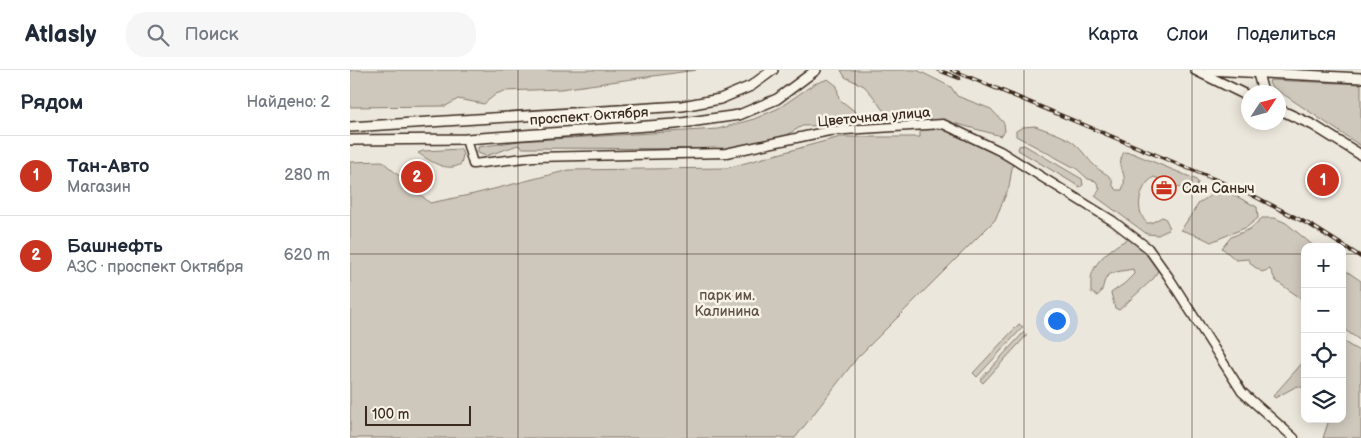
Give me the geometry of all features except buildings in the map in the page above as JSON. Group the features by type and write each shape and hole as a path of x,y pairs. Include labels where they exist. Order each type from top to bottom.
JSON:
{"main road":[{"name":"проспект Октября","path":"350,127 682,106 720,99 751,86 773,70"},
{"name":"проспект Октября","path":"350,140 466,139 675,124 739,115 778,99 816,70"},
{"path":"1195,70 1241,93"},
{"path":"1208,70 1257,71 1361,78"},
{"path":"1257,71 1261,85"},
{"path":"1286,113 1313,125 1361,155"}],"street":[{"name":"Цветочная улица","path":"466,139 473,164 532,157 726,154 829,131 943,124 1000,151 1113,221 1148,248 1242,392 1294,438"}],"green space":[{"path":"350,70 696,70 561,89 504,91 496,94 484,104 458,99 446,106 350,107"},
{"path":"841,70 917,70 951,87 957,96 991,109 1004,123 1005,131 1001,136 943,120 919,120 890,115 882,109 864,86 845,77"},
{"path":"828,79 837,86 839,99 857,113 858,120 836,125 802,126 787,135 731,149 523,148 518,145 486,156 478,153 478,147 519,141 718,129 754,119 779,108 814,84"},
{"path":"1270,80 1361,84 1361,146 1286,96 1286,85 1270,85"},
{"path":"1035,126 1061,136 1075,144 1093,164 1111,179 1113,186 1117,190 1122,190 1124,184 1121,158 1124,152 1132,153 1195,179 1198,182 1197,186 1194,190 1189,191 1154,177 1149,181 1140,199 1143,218 1147,223 1151,223 1162,217 1165,218 1169,226 1168,230 1158,235 1147,234 1095,196 1100,189 1096,181 1088,179 1077,169 1016,136 1016,131 1023,127"},
{"name":"парк им. Калинина","path":"920,129 945,129 1013,162 1009,187 995,220 857,358 795,438 350,438 350,162 382,161 430,203 569,170 727,168 840,137 920,137"},
{"path":"1024,145 1082,179 1083,185 1080,187 1018,150 1019,146"},
{"path":"461,149 463,155 461,164 450,167 439,165 418,153 423,151"},
{"path":"1216,192 1230,193 1257,207 1258,218 1247,227 1211,242 1181,230 1199,203"},
{"path":"1262,218 1275,218 1286,223 1310,243 1301,243 1301,298 1276,281 1270,269 1262,272 1252,265 1248,259 1236,260 1222,248 1231,237 1250,229"},
{"path":"1130,238 1148,252 1158,270 1154,278 1119,310 1115,308 1111,293 1134,274 1133,269 1108,276 1101,292 1097,296 1091,292 1091,278 1097,264 1105,255 1114,247"},
{"path":"1346,271 1361,281 1361,341 1346,331"},
{"path":"1019,324 1023,327 977,377 973,373"},
{"path":"1024,332 1027,335 983,383 980,380"},
{"path":"1346,343 1361,352 1361,438 1323,438 1328,423 1346,423"},
{"path":"1301,364 1301,387 1297,386 1275,398 1273,396"}],"railway":[{"path":"938,70 959,78"},
{"path":"952,70 1250,194 1312,226 1361,257"}],"place":[{"name":"Башнефть","path":"417,177"},
{"name":"Тан-Авто","path":"1323,180"},
{"name":"Сан Саныч","path":"1164,188"}]}
